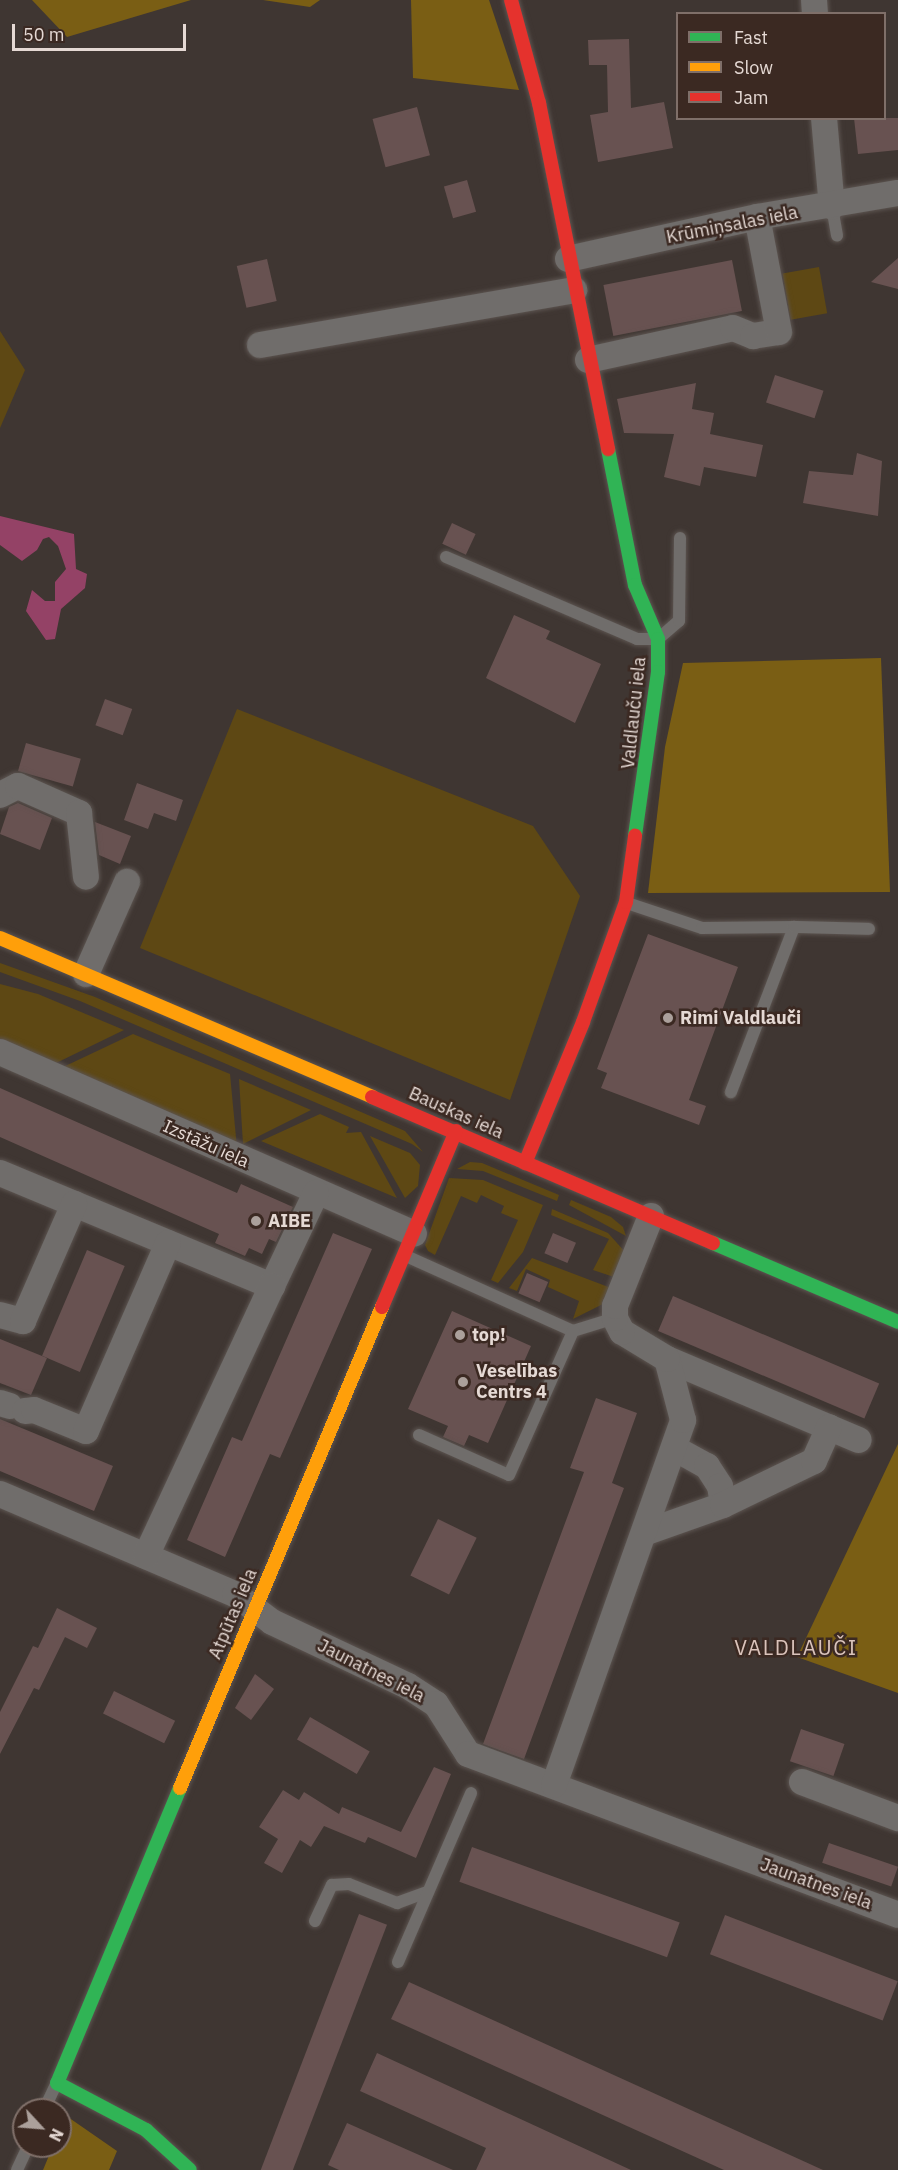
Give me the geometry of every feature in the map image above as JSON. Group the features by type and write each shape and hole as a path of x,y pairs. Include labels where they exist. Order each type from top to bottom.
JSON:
{"street":[{"name":"Valdlauču iela","path":"512,0 539,103 574,290 635,585 658,639 658,672 626,902 583,1022 525,1163"},
{"path":"824,120 832,207"},
{"name":"Krūmiņsalas iela","path":"568,259 757,217 832,207 898,193"},
{"path":"588,360 734,328 753,336 779,332 757,217"},
{"path":"260,345 574,290"},
{"path":"0,795 18,786 79,813 86,877"},
{"path":"86,974 127,882"},
{"name":"Bauskas iela","path":"0,938 456,1131 525,1163 898,1322"},
{"name":"Izstāžu iela","path":"0,1052 316,1193 409,1245"},
{"name":"Atpūtas iela","path":"57,2083 456,1131"},
{"path":"0,1173 272,1286"},
{"path":"146,1556 316,1193"},
{"path":"0,1315 23,1321 74,1204"},
{"path":"651,1216 615,1306 615,1318 622,1332 667,1359 859,1440"},
{"path":"12,1407 34,1410 86,1431 168,1243"},
{"path":"554,1785 683,1420 667,1359"},
{"path":"644,1533 723,1505 814,1461 829,1427"},
{"path":"674,1448 707,1466 720,1486 723,1505"},
{"name":"Jaunatnes iela","path":"0,1494 235,1594 272,1622 408,1686 436,1704 468,1754 898,1915"},
{"path":"802,1782 898,1818"},
{"path":"57,2083 146,2130 174,2152 190,2170"}],"lane":[{"path":"832,207 837,236"},
{"path":"446,557 637,639 658,639 679,621 680,538"},
{"path":"626,902 702,928 869,929"},
{"path":"731,1092 794,927"},
{"path":"409,1245 573,1331 615,1318"},
{"path":"419,1435 509,1475 573,1331"},
{"path":"398,1962 471,1793"},
{"path":"315,1921 332,1885 350,1884 397,1903 428,1893"},
{"name":"Atpūtas iela","path":"50,2098 57,2083"}],"shaded area":[{"path":"32,0 191,0 67,37"},
{"path":"263,0 320,0 310,7"},
{"path":"411,0 489,0 519,90 413,78"},
{"path":"819,267 827,313 791,320 783,273"},
{"path":"0,331 25,370 0,428"},
{"path":"0,516 74,534 76,569 87,574 85,588 61,609 55,639 46,640 26,611 32,590 45,601 55,601 55,582 66,569 58,546 49,537 43,539 37,550 22,561 0,545"},
{"path":"881,658 890,892 648,893 665,747 683,663"},
{"path":"237,709 533,826 580,896 510,1100 140,948"},
{"path":"0,963 95,997 405,1131 423,1152 412,1144 80,1001 0,972"},
{"path":"0,984 38,994 124,1030 52,1065 0,1042"},
{"path":"133,1034 230,1074 237,1148 59,1069"},
{"path":"239,1079 311,1110 243,1144"},
{"path":"320,1114 349,1127 346,1133 361,1132 397,1198 261,1141"},
{"path":"370,1136 410,1153 420,1165 418,1186 405,1198"},
{"path":"470,1162 482,1163 559,1195 557,1201 483,1171 457,1169"},
{"path":"449,1178 483,1180 543,1205 523,1252 498,1283 491,1280 518,1220 501,1213 504,1206 481,1195 477,1203 461,1196 435,1255 428,1251 425,1245"},
{"path":"571,1200 611,1217 623,1227 626,1236 569,1205"},
{"path":"552,1209 608,1233 626,1253 617,1278 593,1270 609,1239 551,1215"},
{"path":"532,1258 611,1288 603,1304 573,1319 579,1301 548,1287 550,1280 526,1269 517,1291 509,1288"},
{"path":"898,1444 898,1693 797,1657"},
{"path":"72,2120 117,2151 109,2170 43,2170 48,2158 72,2158"}],"building":[{"path":"629,39 631,108 664,102 673,148 598,162 590,115 608,112 607,65 589,65 588,40"},
{"path":"417,107 430,155 386,167 373,119"},
{"path":"898,118 898,150 858,154 854,120"},
{"path":"467,180 476,212 453,218 444,187"},
{"path":"898,258 898,289 871,282"},
{"path":"267,259 277,301 246,308 237,266"},
{"path":"732,260 742,311 613,336 603,285"},
{"path":"775,375 824,391 815,418 766,403"},
{"path":"696,383 692,409 714,413 710,434 763,445 756,477 704,467 700,486 664,477 674,434 624,433 617,399"},
{"path":"857,453 882,461 878,516 803,503 809,471 853,475"},
{"path":"452,523 476,534 466,555 442,544"},
{"path":"514,615 550,631 546,639 601,664 575,723 486,678"},
{"path":"105,699 132,709 123,735 95,725"},
{"path":"26,743 81,759 73,787 18,771"},
{"path":"137,783 183,800 176,821 154,813 148,829 124,820"},
{"path":"18,803 52,818 40,850 0,834 9,807"},
{"path":"95,822 131,836 120,864 99,855"},
{"name":"Rimi Valdlauči","path":"648,934 738,967 689,1100 706,1106 699,1125 601,1088 607,1073 597,1069"},
{"path":"0,1088 237,1193 241,1184 293,1207 276,1242 269,1239 262,1254 249,1248 245,1256 215,1243 219,1234 0,1137"},
{"path":"333,1233 372,1249 280,1458 270,1454 225,1557 187,1540 232,1437 242,1441"},
{"path":"553,1233 576,1243 567,1263 544,1253"},
{"path":"87,1250 125,1266 80,1372 42,1356"},
{"path":"527,1273 548,1282 540,1302 518,1293"},
{"path":"673,1296 879,1384 864,1419 658,1331"},
{"path":"452,1311 531,1346 488,1443 469,1435 464,1446 443,1437 448,1426 408,1409"},
{"path":"0,1339 47,1358 31,1395 0,1383"},
{"path":"596,1398 637,1413 612,1483 624,1488 524,1759 483,1744 584,1472 570,1468"},
{"path":"0,1419 113,1466 94,1511 0,1471"},
{"path":"438,1519 477,1538 449,1594 410,1576"},
{"path":"57,1608 97,1628 87,1648 65,1637 39,1690 34,1688 0,1754 0,1712 33,1646 38,1648"},
{"path":"255,1674 274,1689 251,1720 235,1708"},
{"path":"114,1691 175,1721 164,1743 103,1713"},
{"path":"310,1717 370,1752 357,1774 297,1740"},
{"path":"801,1729 844,1744 833,1776 790,1761"},
{"path":"434,1767 451,1774 416,1858 368,1837 365,1843 324,1826 311,1847 300,1840 282,1873 264,1863 278,1839 259,1827 283,1790 299,1800 304,1792 339,1814 342,1807 401,1832"},
{"path":"829,1843 898,1867 891,1887 822,1863"},
{"path":"472,1847 680,1923 667,1957 459,1882"},
{"path":"359,1914 387,1925 293,2170 261,2170"},
{"path":"725,1915 898,1981 883,2021 710,1954"},
{"path":"409,1982 823,2170 724,2170 391,2019"},
{"path":"377,2053 631,2170 476,2170 486,2148 360,2091"},
{"path":"347,2123 453,2170 339,2170 328,2165"}],"traffic: fast":[{"path":"608,449 635,585 658,639 658,672 635,836"},
{"path":"713,1243 898,1322"},
{"path":"180,1788 57,2083 146,2130 190,2170"}],"traffic: slow":[{"path":"0,938 372,1097"},
{"path":"180,1788 382,1307"}],"traffic: jam":[{"path":"511,0 539,103 608,449"},
{"path":"525,1163 583,1022 626,902 635,836"},
{"path":"372,1097 713,1243"},
{"path":"382,1307 456,1131"}],"place":[{"name":"Rimi Valdlauči","path":"668,1018"},
{"name":"AIBE","path":"256,1221"},
{"name":"top!","path":"460,1335"},
{"name":"Veselības Centrs 4","path":"463,1382"}],"district":[{"name":"VALDLAUČI","path":"796,1647"}]}
